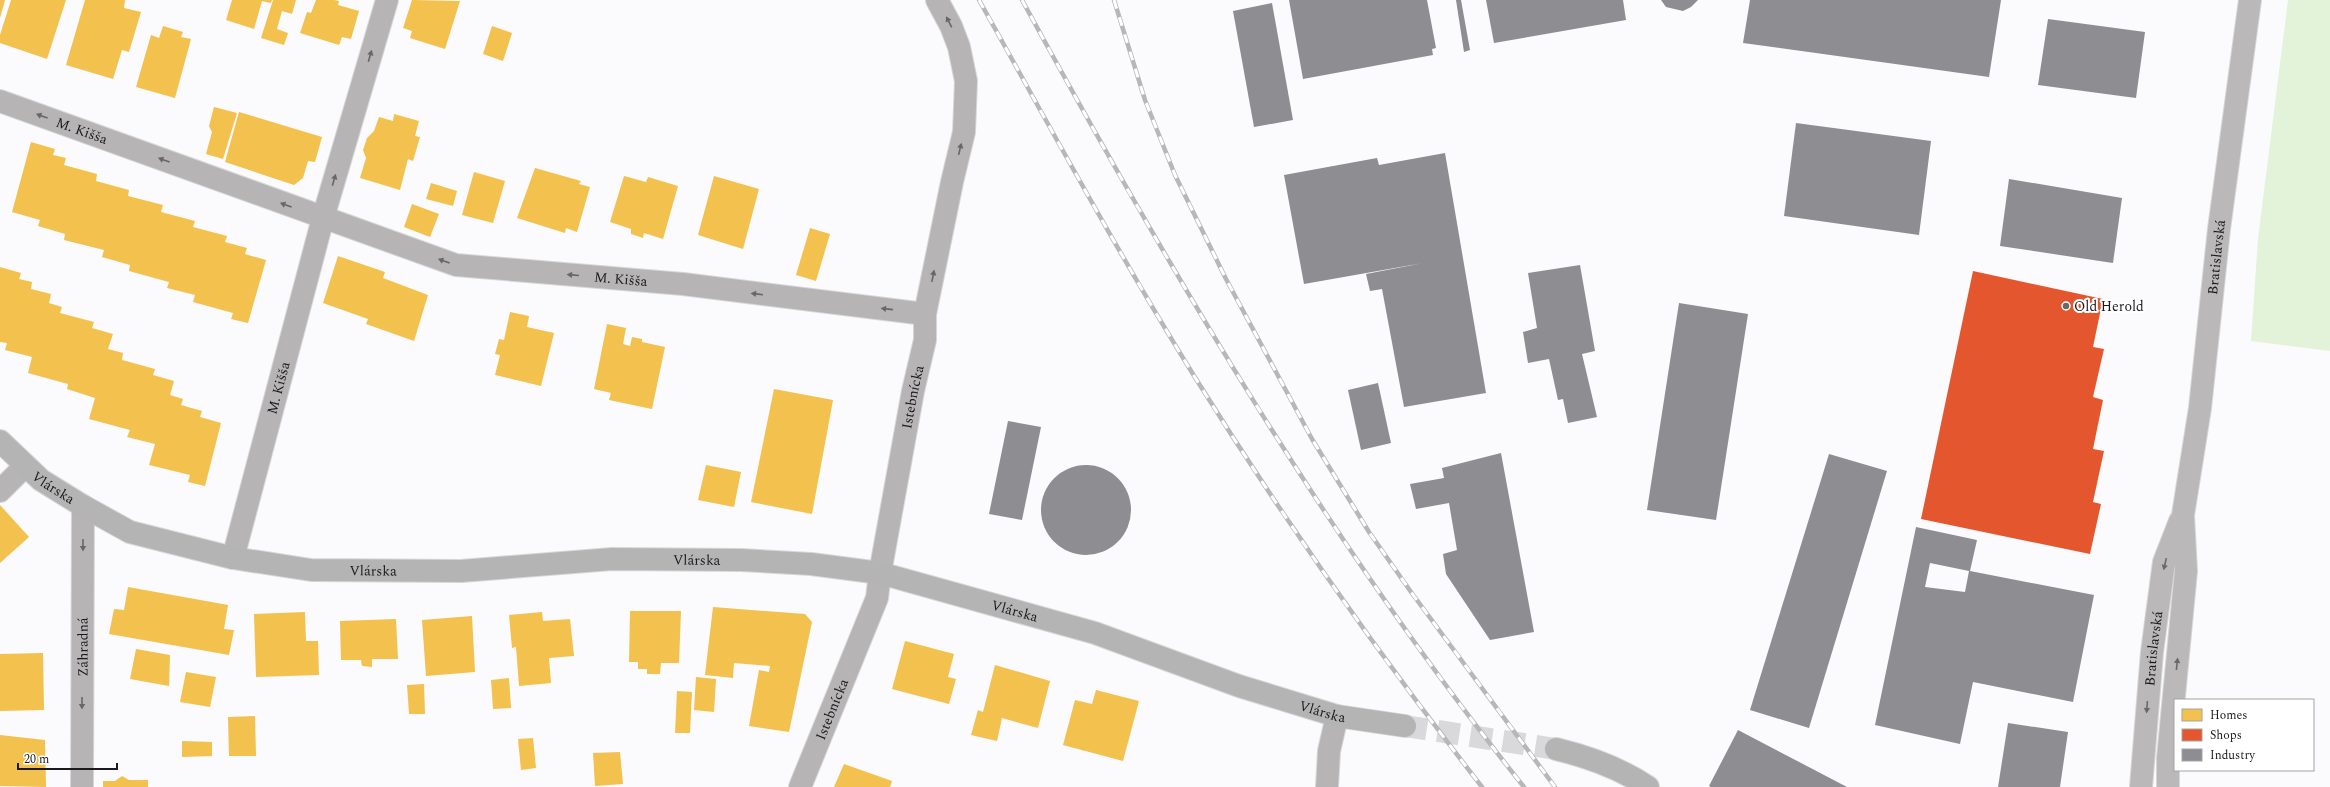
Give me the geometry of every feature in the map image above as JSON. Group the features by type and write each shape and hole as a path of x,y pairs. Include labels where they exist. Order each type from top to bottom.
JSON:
{"main road":[{"name":"Bratislavská","path":"2168,787 2168,758 2186,571 2183,515 2200,408 2222,207 2250,0"},
{"name":"Vlárska","path":"0,441 41,480 83,506 130,532 233,558 312,570 461,571 612,559 757,561 811,564 880,573 1095,633 1239,686 1337,716 1405,726"},
{"name":"Bratislavská","path":"2141,787 2152,652 2164,562 2183,515"},
{"path":"1556,749 1578,754 1613,768 1648,787"}],"street":[{"name":"M. Kišša","path":"233,558 322,218 387,0"},
{"name":"Istebnícka","path":"800,787 877,598 880,573 913,391 925,340 925,314 952,182 964,132 966,81 959,47 937,0"},
{"name":"M. Kišša","path":"0,101 456,265 683,284 925,314"},
{"path":"0,491 25,466"},
{"name":"Záhradná","path":"82,787 83,506"},
{"path":"1327,787 1329,751 1337,716"}],"green space":[{"path":"2288,0 2330,0 2330,351 2251,341 2258,239"}],"building: Homes":[{"path":"0,0 5,0 0,18"},
{"path":"11,0 66,0 47,59 0,43 0,35"},
{"path":"85,0 125,0 124,8 141,12 129,52 122,50 113,79 66,65"},
{"path":"232,0 272,0 271,3 262,1 254,29 226,20"},
{"path":"273,0 296,0 292,14 282,11 277,29 288,33 284,45 261,38"},
{"path":"316,0 339,1 338,5 359,11 351,39 342,37 339,45 300,33 307,12 311,13"},
{"path":"412,0 460,1 445,49 410,38 412,31 403,28"},
{"path":"163,26 183,32 181,37 191,39 175,98 136,87 151,35 159,38"},
{"path":"492,26 512,33 503,61 483,54"},
{"path":"214,107 237,113 223,159 206,154 212,132 209,126"},
{"path":"239,112 322,137 315,162 308,161 303,178 294,185 225,162"},
{"path":"394,114 419,121 415,136 420,137 413,161 408,159 400,190 360,178 366,158 363,150 367,138 374,131 379,117 393,121"},
{"path":"31,142 55,149 53,155 66,158 64,165 97,174 96,181 129,190 128,196 163,205 161,212 195,221 193,227 227,236 225,242 247,248 245,254 266,260 248,323 231,319 233,313 193,302 195,295 167,288 169,282 129,271 130,265 102,257 104,250 64,240 65,234 38,226 40,220 12,212"},
{"path":"535,168 581,181 579,184 590,187 577,232 566,228 565,233 517,218"},
{"path":"474,172 505,181 493,223 462,215"},
{"path":"624,176 646,182 648,177 678,186 663,239 644,233 643,238 631,234 631,229 610,222"},
{"path":"714,176 759,189 743,249 698,235"},
{"path":"431,183 457,191 453,206 426,199"},
{"path":"412,204 439,214 430,237 404,227"},
{"path":"810,228 830,234 816,281 796,275"},
{"path":"338,256 385,272 383,278 428,295 414,341 366,324 368,319 323,303"},
{"path":"0,267 21,273 19,279 32,282 31,289 51,294 49,303 62,307 60,313 94,322 92,328 113,334 108,349 123,353 122,360 155,369 153,375 174,381 170,395 183,399 181,405 202,411 200,417 221,423 205,486 188,482 190,475 149,465 155,444 127,437 130,430 89,419 95,398 67,389 68,384 28,373 32,357 5,350 7,343 0,342"},
{"path":"510,312 529,316 527,327 554,333 541,386 495,375 500,355 495,354 499,339 504,340"},
{"path":"607,324 626,328 623,344 630,346 632,337 642,339 642,342 665,347 652,409 609,400 611,393 594,389"},
{"path":"774,389 833,400 812,514 751,502"},
{"path":"706,465 741,472 734,507 698,500"},
{"path":"0,505 29,537 0,563"},
{"path":"128,587 228,605 224,629 234,630 229,655 109,634 114,609 124,610"},
{"path":"713,607 805,614 812,622 789,732 749,726 759,670 769,672 770,666 734,663 733,678 705,675"},
{"path":"630,611 681,611 679,663 661,663 660,674 647,674 647,669 638,669 638,662 629,662"},
{"path":"305,612 306,641 318,641 319,675 256,677 254,614"},
{"path":"542,612 543,621 570,619 574,656 549,658 551,683 519,686 516,647 512,648 509,615"},
{"path":"472,616 475,672 426,676 422,620"},
{"path":"396,619 398,659 372,659 372,667 362,666 361,660 341,660 340,621"},
{"path":"905,641 954,654 948,677 956,679 949,704 892,689"},
{"path":"136,649 170,655 169,686 130,679"},
{"path":"43,653 44,710 0,711 0,654"},
{"path":"995,665 1050,681 1038,728 1002,718 997,741 971,735 978,710 983,712"},
{"path":"186,672 216,677 210,707 180,702"},
{"path":"696,677 716,679 714,712 694,710"},
{"path":"509,678 511,708 493,709 491,680"},
{"path":"424,684 425,714 409,714 407,685"},
{"path":"1096,690 1139,701 1123,761 1063,745 1075,700 1092,704"},
{"path":"677,691 692,692 690,733 675,733"},
{"path":"255,716 256,756 229,756 228,717"},
{"path":"0,735 45,740 46,787 0,786"},
{"path":"533,738 536,768 521,770 518,739"},
{"path":"182,741 212,742 212,756 182,757"},
{"path":"620,752 623,784 595,786 593,753"},
{"path":"844,764 892,781 890,787 834,787"},
{"path":"122,776 129,780 148,780 148,787 103,787 103,781 115,781"}],"building: Shops":[{"path":"1973,271 2103,299 2093,347 2104,349 2093,397 2103,400 2093,449 2104,451 2093,502 2101,504 2090,554 1921,519"}],"building: Industry":[{"path":"1289,0 1427,0 1436,48 1432,49 1433,55 1303,79"},
{"path":"1456,0 1461,0 1470,50 1464,52"},
{"path":"1486,0 1623,0 1626,20 1494,43"},
{"path":"1661,0 1698,0 1691,7 1683,11 1666,7"},
{"path":"1750,0 2001,0 1989,77 1743,43"},
{"path":"1272,3 1293,120 1254,127 1233,11"},
{"path":"2048,19 2145,32 2136,98 2038,85"},
{"path":"1796,123 1931,141 1919,235 1784,216"},
{"path":"1445,153 1486,393 1404,407 1382,289 1370,291 1366,274 1423,263 1304,284 1284,175 1377,158 1379,165"},
{"path":"2009,179 2122,198 2113,263 2000,246"},
{"path":"1580,265 1595,351 1582,354 1597,417 1568,423 1563,399 1558,400 1549,359 1528,363 1523,332 1537,328 1528,273"},
{"path":"1679,303 1748,314 1716,520 1647,510"},
{"path":"1378,383 1391,443 1361,450 1348,390"},
{"path":"1008,421 1041,427 1022,520 989,514"},
{"path":"1501,453 1534,632 1490,640 1446,574 1443,554 1457,550 1449,503 1416,509 1410,484 1444,478 1442,468"},
{"path":"1829,454 1887,471 1809,728 1750,710"},
{"path":"1086,465 1103,469 1118,478 1127,493 1131,510 1127,527 1118,542 1103,551 1086,555 1069,551 1054,542 1045,527 1041,510 1045,493 1054,478 1069,469"},
{"path":"1916,527 1977,540 1970,571 2094,595 2073,702 1973,682 1960,744 1875,725","holes":["1930,563 1969,571 1965,592 1925,587"]},
{"path":"2008,723 2068,732 2060,787 1998,787"},
{"path":"1738,730 1847,787 1709,786"}],"tunnel":[{"path":"1405,726 1556,749"}],"railway":[{"path":"979,0 1085,191 1167,332 1229,432 1298,536 1370,638 1482,787"},
{"path":"1022,0 1078,102 1195,305 1319,503 1384,599 1453,694 1524,787"},
{"path":"1114,0 1145,100 1175,175 1226,279 1312,439 1369,532 1411,592 1555,787"}],"place":[{"name":"Old Herold","path":"2066,306"}]}
